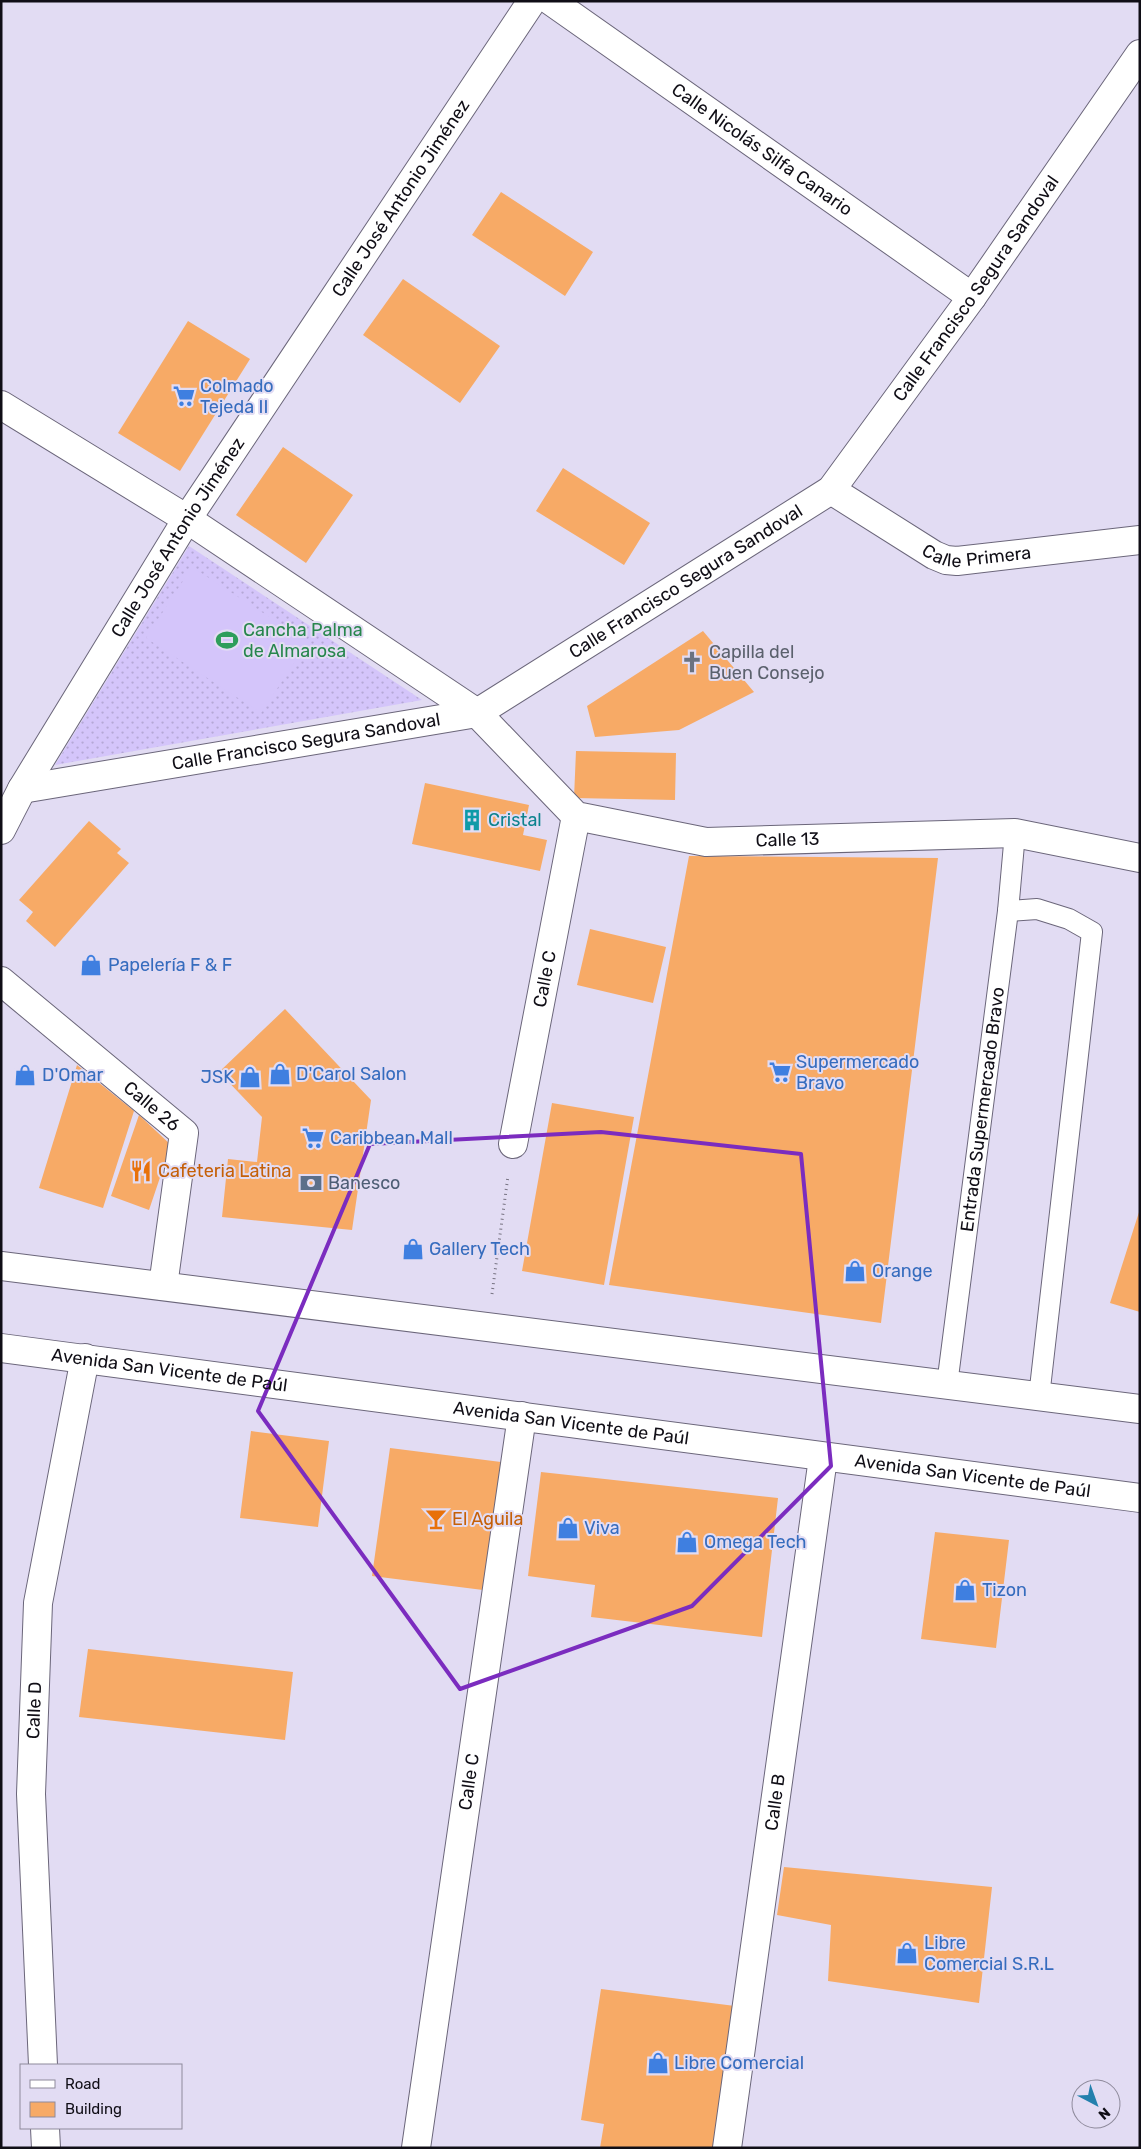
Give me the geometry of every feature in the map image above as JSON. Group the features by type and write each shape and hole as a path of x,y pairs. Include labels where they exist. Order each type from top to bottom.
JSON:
{"street":[{"name":"Calle José Antonio Jiménez","path":"1,830 22,789 187,519 532,1"},
{"name":"Calle Nicolás Silfa Canario","path":"551,1 972,297"},
{"name":"Calle Francisco Segura Sandoval","path":"22,789 477,713 831,490 972,297 1140,54"},
{"path":"1,405 187,519 477,713 576,816"},
{"name":"Calle Primera","path":"831,490 934,556 946,560 957,561 1140,540"},
{"name":"Calle 13","path":"576,816 706,842 1015,833 1140,858"},
{"name":"Calle C","path":"513,1144 576,816"},
{"name":"Calle 26","path":"1,981 184,1133 163,1286"},
{"path":"1,1266 1140,1409"},
{"name":"Avenida San Vicente de Paúl","path":"1,1348 522,1416 823,1458 1140,1498"},
{"name":"Calle D","path":"43,2064 31,1794 38,1603 85,1358"},
{"name":"Calle C","path":"416,2148 522,1416"},
{"name":"Calle B","path":"727,2148 823,1458"},
{"path":"45,2129 46,2148"}],"lane":[{"name":"Entrada Supermercado Bravo","path":"947,1385 1008,911 1015,833"},
{"path":"1008,911 1037,909 1069,919 1092,932 1039,1397"}],"path":[{"path":"488,1327 513,1144"}],"highlighted area":[{"path":"601,1132 801,1154 831,1466 692,1606 460,1689 258,1411 370,1144"}],"shaded area":[{"path":"189,546 422,700 55,765"},
{"name":"Cancha Palma de Almarosa","path":"192,567 308,642 261,713 146,638"}],"building":[{"path":"501,192 593,252 565,296 472,235"},
{"path":"403,279 500,346 460,403 363,335"},
{"name":"Colmado Tejeda II","path":"188,321 250,359 180,471 118,433"},
{"path":"283,447 353,495 306,563 236,515"},
{"path":"563,468 650,523 624,565 536,511"},
{"name":"Capilla del Buen Consejo","path":"703,631 754,692 679,730 595,737 587,706"},
{"path":"576,751 676,753 675,800 574,798"},
{"name":"Cristal","path":"425,783 529,805 523,835 547,840 540,871 412,844"},
{"path":"89,821 121,849 117,853 129,863 55,947 26,921 33,912 19,900"},
{"name":"Supermercado Bravo","path":"689,856 938,858 881,1323 609,1285"},
{"path":"590,929 666,947 653,1003 577,985"},
{"name":"Caribbean Mall","path":"285,1009 371,1100 352,1230 222,1217 228,1159 257,1162 262,1117 219,1072"},
{"path":"77,1065 134,1111 103,1208 39,1188"},
{"path":"552,1103 634,1117 604,1285 522,1271"},
{"name":"Cafeteria Latina","path":"139,1115 171,1145 149,1210 111,1196"},
{"path":"1140,1209 1140,1312 1110,1303"},
{"path":"251,1431 329,1441 318,1527 240,1518"},
{"name":"El Aguila","path":"390,1448 501,1462 483,1590 372,1576"},
{"name":"Omega Tech","path":"541,1472 778,1498 762,1637 591,1617 595,1585 528,1576"},
{"name":"Tizon","path":"935,1532 1009,1540 996,1648 921,1639"},
{"path":"88,1649 293,1672 285,1740 79,1717"},
{"name":"Libre Comercial S.R.L","path":"784,1867 992,1887 979,2003 828,1981 831,1925 777,1915"},
{"name":"Libre Comercial","path":"601,1989 735,2006 714,2148 600,2148 604,2124 581,2120"}],"place":[{"name":"Colmado Tejeda II","path":"184,396"},
{"name":"Cancha Palma de Almarosa","path":"227,640"},
{"name":"Capilla del Buen Consejo","path":"692,662"},
{"name":"Cristal","path":"472,820"},
{"name":"Papelería F & F","path":"91,965"},
{"name":"Supermercado Bravo","path":"780,1072"},
{"name":"D'Carol Salon","path":"280,1074"},
{"name":"D'Omar","path":"25,1075"},
{"name":"JSK","path":"250,1077"},
{"name":"Caribbean Mall","path":"313,1138"},
{"name":"Cafeteria Latina","path":"141,1171"},
{"name":"Banesco","path":"311,1183"},
{"name":"Gallery Tech","path":"413,1249"},
{"name":"Orange","path":"855,1271"},
{"name":"El Aguila","path":"436,1519"},
{"name":"Viva","path":"568,1528"},
{"name":"Omega Tech","path":"687,1542"},
{"name":"Tizon","path":"965,1590"},
{"name":"Libre Comercial S.R.L","path":"907,1953"},
{"name":"Libre Comercial","path":"658,2063"}]}
